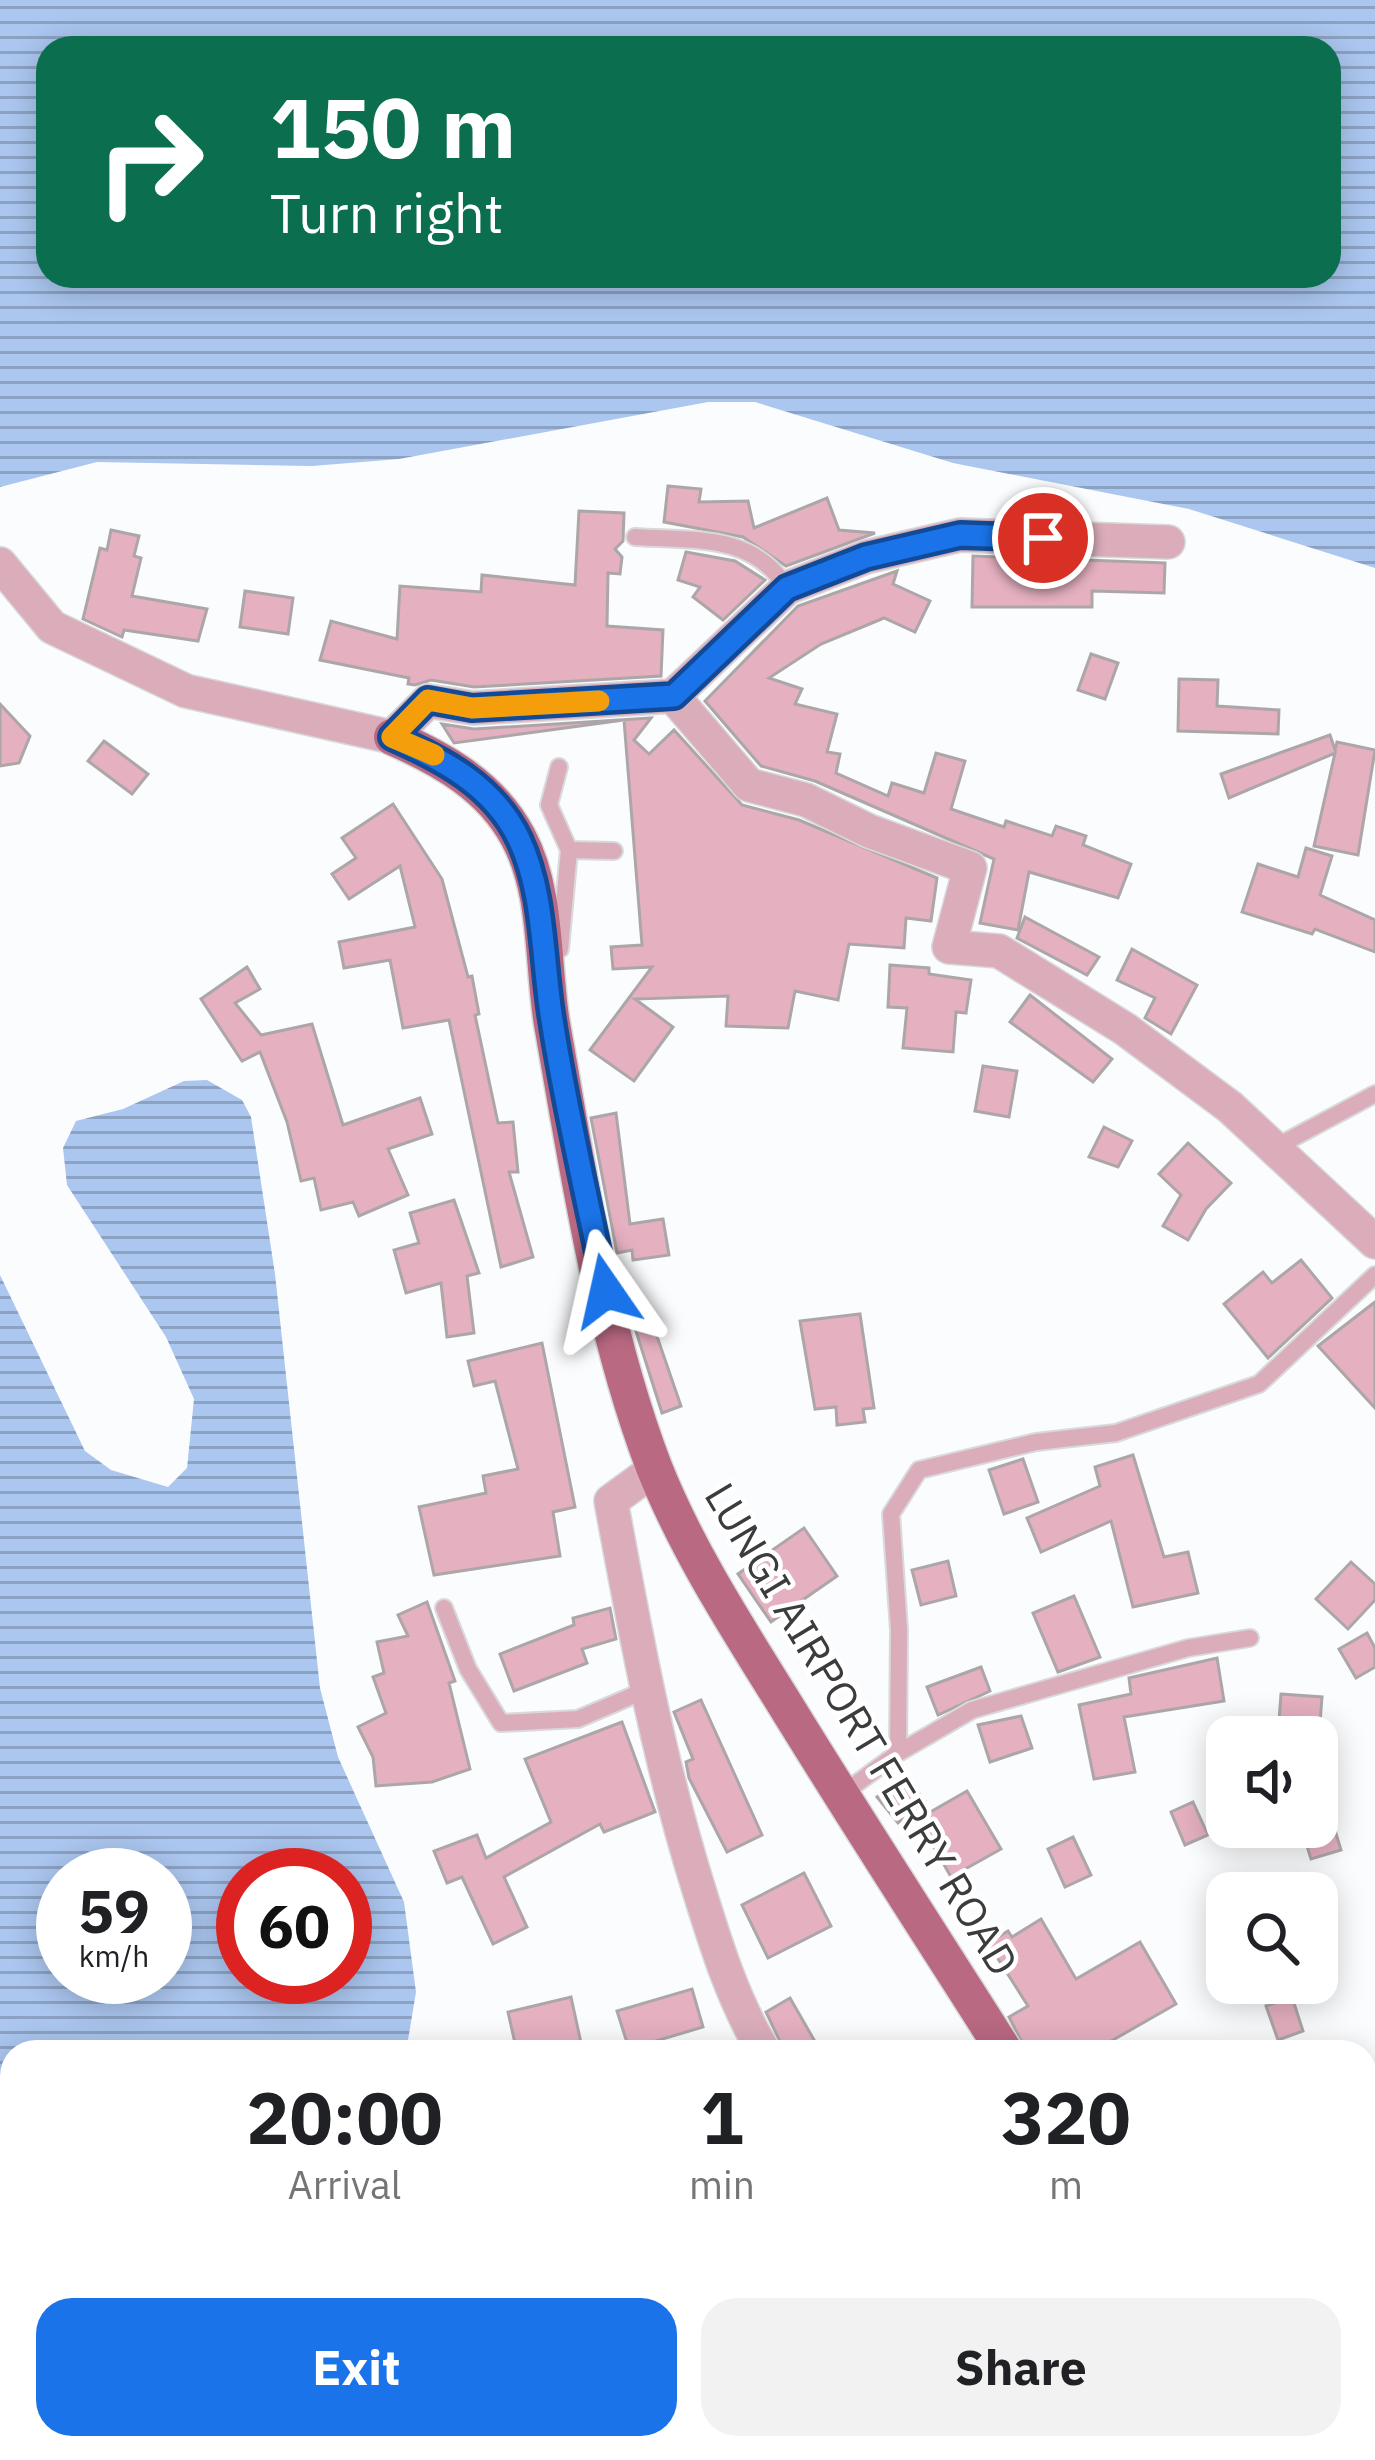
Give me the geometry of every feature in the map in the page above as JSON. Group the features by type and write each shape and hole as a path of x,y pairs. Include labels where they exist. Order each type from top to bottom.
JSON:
{"main road":[{"name":"LUNGI AIRPORT FERRY ROAD","path":"392,737 449,762 485,794 518,837 536,894 552,1020 616,1337 655,1469 715,1590 997,2040"}],"street":[{"path":"0,564 52,627 186,691 392,737 428,700 472,708 674,696 787,588 866,557 960,535 1168,542"},
{"path":"674,696 749,785 806,800 868,831 970,868 949,947 999,951 1126,1029 1231,1107 1375,1242"},
{"path":"655,1469 611,1501 668,1791 734,2002 757,2040"}],"lane":[{"path":"635,537 744,549 763,557 787,588"},
{"path":"552,1020 560,997 560,919 569,850 549,805 559,767"},
{"path":"569,850 614,851"},
{"path":"1274,1148 1375,1094"},
{"path":"898,1754 891,1514 919,1470 1036,1442 1116,1433 1259,1384 1375,1275"},
{"path":"444,1608 468,1669 501,1723 578,1718 646,1690"},
{"path":"841,1796 898,1754 972,1711 1188,1648 1250,1639"}],"water":[{"path":"0,0 1375,0 1375,568 1189,509 953,463 755,402 708,402 399,459 312,466 97,462 0,487"},
{"path":"207,1080 242,1100 251,1117 275,1274 320,1688 338,1757 404,1902 416,1992 408,2040 0,2040 0,1275 85,1451 111,1470 168,1487 187,1468 194,1399 166,1337 67,1185 63,1148 76,1121 123,1109 184,1081"}],"building":[{"path":"668,486 701,489 699,502 748,501 754,528 827,498 839,530 875,533 786,566 743,537 664,522"},
{"path":"579,511 624,513 623,541 615,549 622,557 620,574 608,573 607,626 663,630 661,676 474,687 431,680 415,685 408,684 409,678 320,660 331,621 397,639 400,586 481,592 482,575 575,585"},
{"path":"111,530 139,536 134,556 141,558 132,596 207,609 198,641 124,630 122,637 83,619 100,548 107,550"},
{"path":"686,552 735,561 765,580 723,620 693,597 700,587 678,580"},
{"path":"973,556 1165,563 1164,593 1092,591 1092,607 972,607"},
{"path":"897,571 893,584 930,601 915,632 884,618 821,644 769,678 802,689 795,704 837,714 827,752 840,754 836,773 888,796 892,783 924,793 936,753 965,761 951,809 1004,827 1006,821 1052,836 1056,826 1086,836 1083,845 1131,864 1118,898 1029,872 1018,930 980,923 994,859 815,781 761,766 705,701 798,606"},
{"path":"245,591 293,598 288,634 240,627"},
{"path":"1091,654 1118,663 1105,699 1078,690"},
{"path":"1179,679 1218,680 1217,706 1279,710 1278,734 1178,731"},
{"path":"0,704 30,736 19,763 0,766"},
{"path":"651,718 634,740 649,754 674,730 742,805 799,820 937,878 931,921 906,918 904,948 849,944 838,1000 795,991 788,1028 726,1026 728,996 635,999 673,1027 634,1081 590,1050 652,967 613,969 611,947 642,945 624,720 454,743 442,724 474,729"},
{"path":"1330,735 1335,750 1337,742 1375,750 1358,855 1314,846 1335,753 1229,798 1221,774"},
{"path":"104,741 148,774 132,794 88,761"},
{"path":"393,804 442,879 468,977 472,976 479,1014 475,1015 498,1123 513,1122 518,1172 509,1172 533,1257 501,1267 449,1020 403,1028 390,960 344,968 339,942 415,927 400,866 349,899 332,874 356,858 342,838"},
{"path":"1306,848 1332,856 1320,895 1375,920 1375,952 1315,929 1312,934 1242,912 1258,864 1298,877"},
{"path":"1025,917 1099,957 1087,975 1017,938"},
{"path":"1132,949 1197,985 1171,1034 1145,1018 1155,998 1117,980"},
{"path":"890,965 929,968 929,974 971,980 966,1013 956,1012 953,1052 903,1048 907,1008 888,1007"},
{"path":"247,967 260,989 235,1003 261,1035 312,1024 343,1125 420,1098 432,1134 388,1149 408,1195 359,1216 353,1202 321,1210 314,1178 301,1181 287,1122 260,1052 242,1061 201,999"},
{"path":"1030,995 1112,1059 1093,1082 1010,1022"},
{"path":"983,1066 1017,1071 1009,1117 975,1111"},
{"path":"616,1113 630,1224 663,1219 669,1255 633,1260 632,1250 617,1253 591,1118"},
{"path":"1104,1127 1132,1141 1118,1167 1089,1157"},
{"path":"1188,1143 1231,1183 1206,1209 1188,1240 1163,1226 1181,1195 1159,1174"},
{"path":"454,1200 479,1273 467,1276 474,1333 447,1337 441,1283 406,1293 394,1250 419,1243 410,1213"},
{"path":"1301,1260 1332,1298 1268,1358 1224,1304 1263,1272 1272,1283"},
{"path":"1375,1302 1375,1408 1318,1346"},
{"path":"860,1314 874,1408 863,1409 865,1422 837,1425 836,1407 815,1409 800,1321"},
{"path":"651,1319 681,1406 662,1413 634,1325"},
{"path":"542,1343 575,1507 553,1512 560,1556 434,1575 419,1507 486,1493 483,1476 518,1469 495,1381 474,1386 468,1361"},
{"path":"1133,1455 1164,1557 1188,1552 1198,1593 1133,1607 1111,1521 1041,1552 1027,1518 1100,1486 1095,1467"},
{"path":"1023,1459 1038,1502 1004,1514 989,1470"},
{"path":"804,1528 837,1576 771,1622 738,1574"},
{"path":"948,1561 956,1596 921,1605 912,1570"},
{"path":"1351,1562 1375,1584 1375,1600 1348,1629 1316,1599"},
{"path":"1074,1596 1100,1657 1058,1672 1033,1613"},
{"path":"427,1602 455,1681 449,1683 470,1769 432,1782 376,1786 373,1757 358,1727 386,1713 373,1677 384,1673 377,1642 408,1636 398,1615"},
{"path":"610,1608 616,1639 582,1649 587,1663 514,1691 500,1654 574,1625 573,1618"},
{"path":"1367,1633 1375,1648 1375,1667 1356,1678 1339,1649"},
{"path":"1217,1658 1224,1701 1124,1717 1135,1772 1094,1779 1079,1705 1131,1694 1129,1678"},
{"path":"981,1667 990,1691 938,1715 927,1687"},
{"path":"1281,1694 1322,1697 1321,1716 1279,1716"},
{"path":"701,1700 762,1835 727,1852 689,1778 686,1762 693,1759 674,1712"},
{"path":"1021,1716 1032,1748 990,1762 978,1725"},
{"path":"622,1722 655,1812 604,1832 600,1824 504,1877 527,1927 493,1944 462,1877 447,1883 434,1851 477,1835 486,1858 551,1822 525,1759"},
{"path":"905,1775 925,1801 898,1823 877,1797"},
{"path":"967,1791 1001,1849 951,1877 918,1819"},
{"path":"1193,1802 1206,1836 1185,1845 1171,1812"},
{"path":"1073,1837 1091,1875 1065,1887 1048,1849"},
{"path":"1338,1840 1341,1850 1311,1859 1308,1848 1338,1848"},
{"path":"804,1873 831,1926 768,1958 742,1905"},
{"path":"1041,1919 1076,1979 1140,1942 1176,2004 1113,2040 1021,2040 1009,2017 1028,2006 988,1943 1008,1931 1012,1937"},
{"path":"692,1989 703,2027 659,2040 626,2040 617,2011"},
{"path":"571,1997 580,2040 514,2040 508,2012"},
{"path":"790,1998 814,2040 779,2040 766,2012"},
{"path":"1294,2004 1303,2031 1278,2040 1266,2006"}],"slow traffic":[{"path":"434,755 392,737 428,700 472,708 599,701"}],"route":[{"path":"606,1291 552,1020 536,894 518,837 485,794 449,762 392,737 428,700 472,708 674,696 726,641 787,588 866,557 960,535 1043,538"}]}
